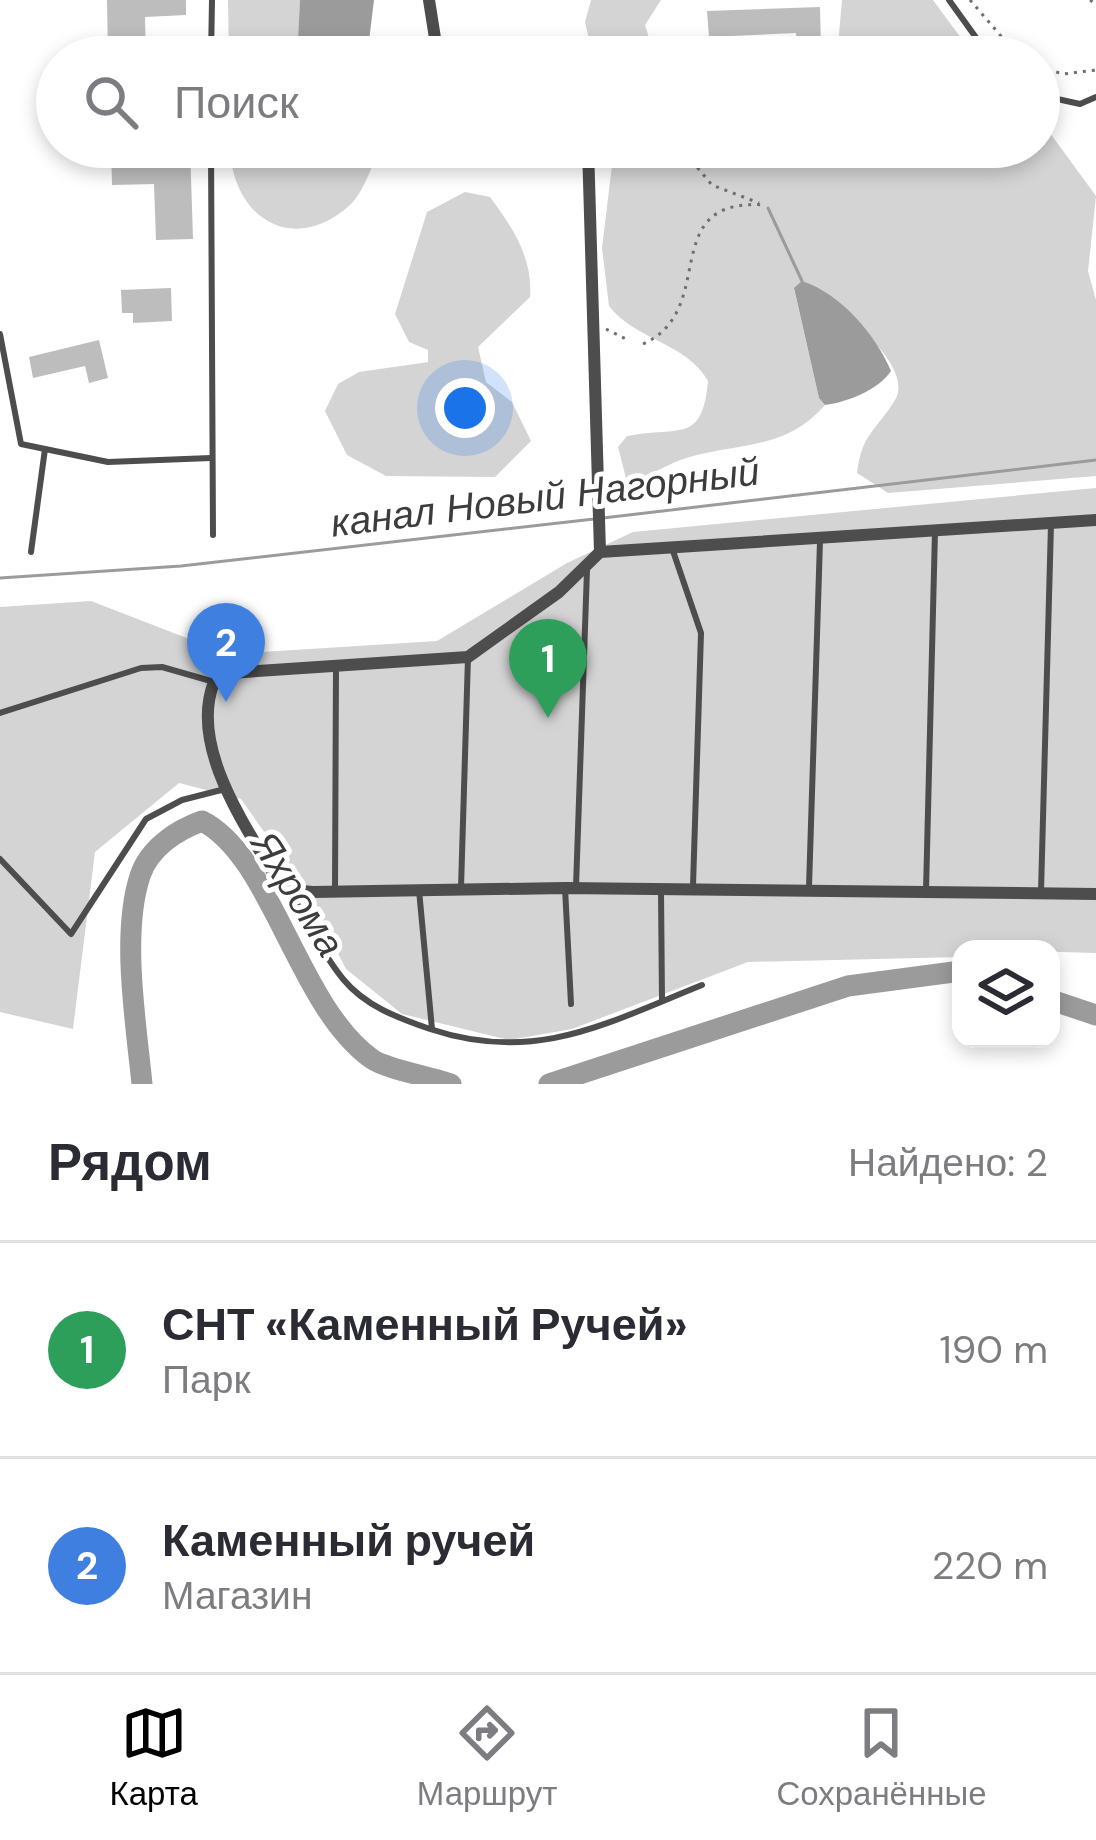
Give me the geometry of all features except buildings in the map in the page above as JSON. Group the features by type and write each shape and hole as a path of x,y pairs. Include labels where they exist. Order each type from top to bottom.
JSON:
{"street":[{"path":"429,0 434,36"},
{"path":"589,168 600,552"},
{"path":"1096,520 600,552 468,657 229,674 214,682 208,724 228,788 276,878 290,890 1096,894"}],"lane":[{"path":"211,36 212,0"},
{"path":"949,0 975,36"},
{"path":"1060,99 1080,104 1096,97"},
{"path":"211,168 213,535"},
{"path":"0,334 21,444 108,462 212,458"},
{"path":"32,552 45,449"},
{"path":"1041,892 1051,524"},
{"path":"926,891 935,531"},
{"path":"809,891 820,538"},
{"path":"671,547 701,633 693,890"},
{"path":"571,1004 571,888 587,566"},
{"path":"461,888 468,657"},
{"path":"0,713 141,668 162,667 214,682"},
{"path":"335,891 336,667"},
{"path":"0,860 70,934 146,819 182,800 228,788"},
{"path":"419,889 432,1029"},
{"path":"290,890 333,964 359,995 400,1019 463,1041 523,1046 600,1026 702,985"},
{"path":"661,890 662,1001"}],"path":[{"path":"970,0 1001,36"},
{"path":"1060,73 1096,70"},
{"path":"643,344 659,337 674,318 691,272 696,237 710,214 735,203 766,206 712,185 698,168"}],"shaded area":[{"path":"228,0 300,0 298,36 229,36"},
{"path":"300,0 374,0 370,36 298,36"},
{"path":"591,0 661,0 645,25 648,36 588,36 585,22"},
{"path":"842,0 933,0 960,36 839,36"},
{"path":"1060,147 1096,196 1088,271 1096,300 1096,476 888,493 857,473 866,440 895,400 898,385 893,368 867,334 803,281 794,289 819,398 825,405 782,436 689,457 637,481 626,478 618,447 627,436 675,431 694,423 708,381 687,358 632,327 609,306 602,248 612,168 1060,168"},
{"path":"233,168 371,168 350,205 307,228 269,222 241,193"},
{"path":"465,192 490,197 525,256 530,297 478,347 486,382 512,402 531,441 495,477 386,476 347,455 325,411 338,384 359,372 428,362 428,350 409,342 395,314 427,212"},
{"path":"802,281 843,305 876,343 891,371 878,384 834,403 825,405 819,398 794,288"},
{"path":"1096,488 1096,953 1060,952 1060,940 952,940 952,957 748,962 572,1029 509,1040 402,1014 346,969 305,890 241,799 179,783 95,852 73,1029 0,1012 0,607 91,601 228,654 437,641 567,563 633,532"}],"waterway":[{"path":"768,208 802,281"},
{"name":"канал Новый Нагорный","path":"603,518 1096,460"},
{"name":"канал Новый Нагорный","path":"0,578 181,566 594,519"},
{"name":"Яхрома","path":"142,1084 132,979 134,899 144,866 157,849 202,821 226,839 248,866 324,1005 346,1035 379,1063 451,1084"},
{"name":"Яхрома","path":"549,1084 848,986 952,972"},
{"name":"Яхрома","path":"1060,1003 1096,1015"}],"place":[{"name":"Каменный ручей","path":"226,702"},
{"name":"СНТ «Каменный Ручей»","path":"548,718"}]}
